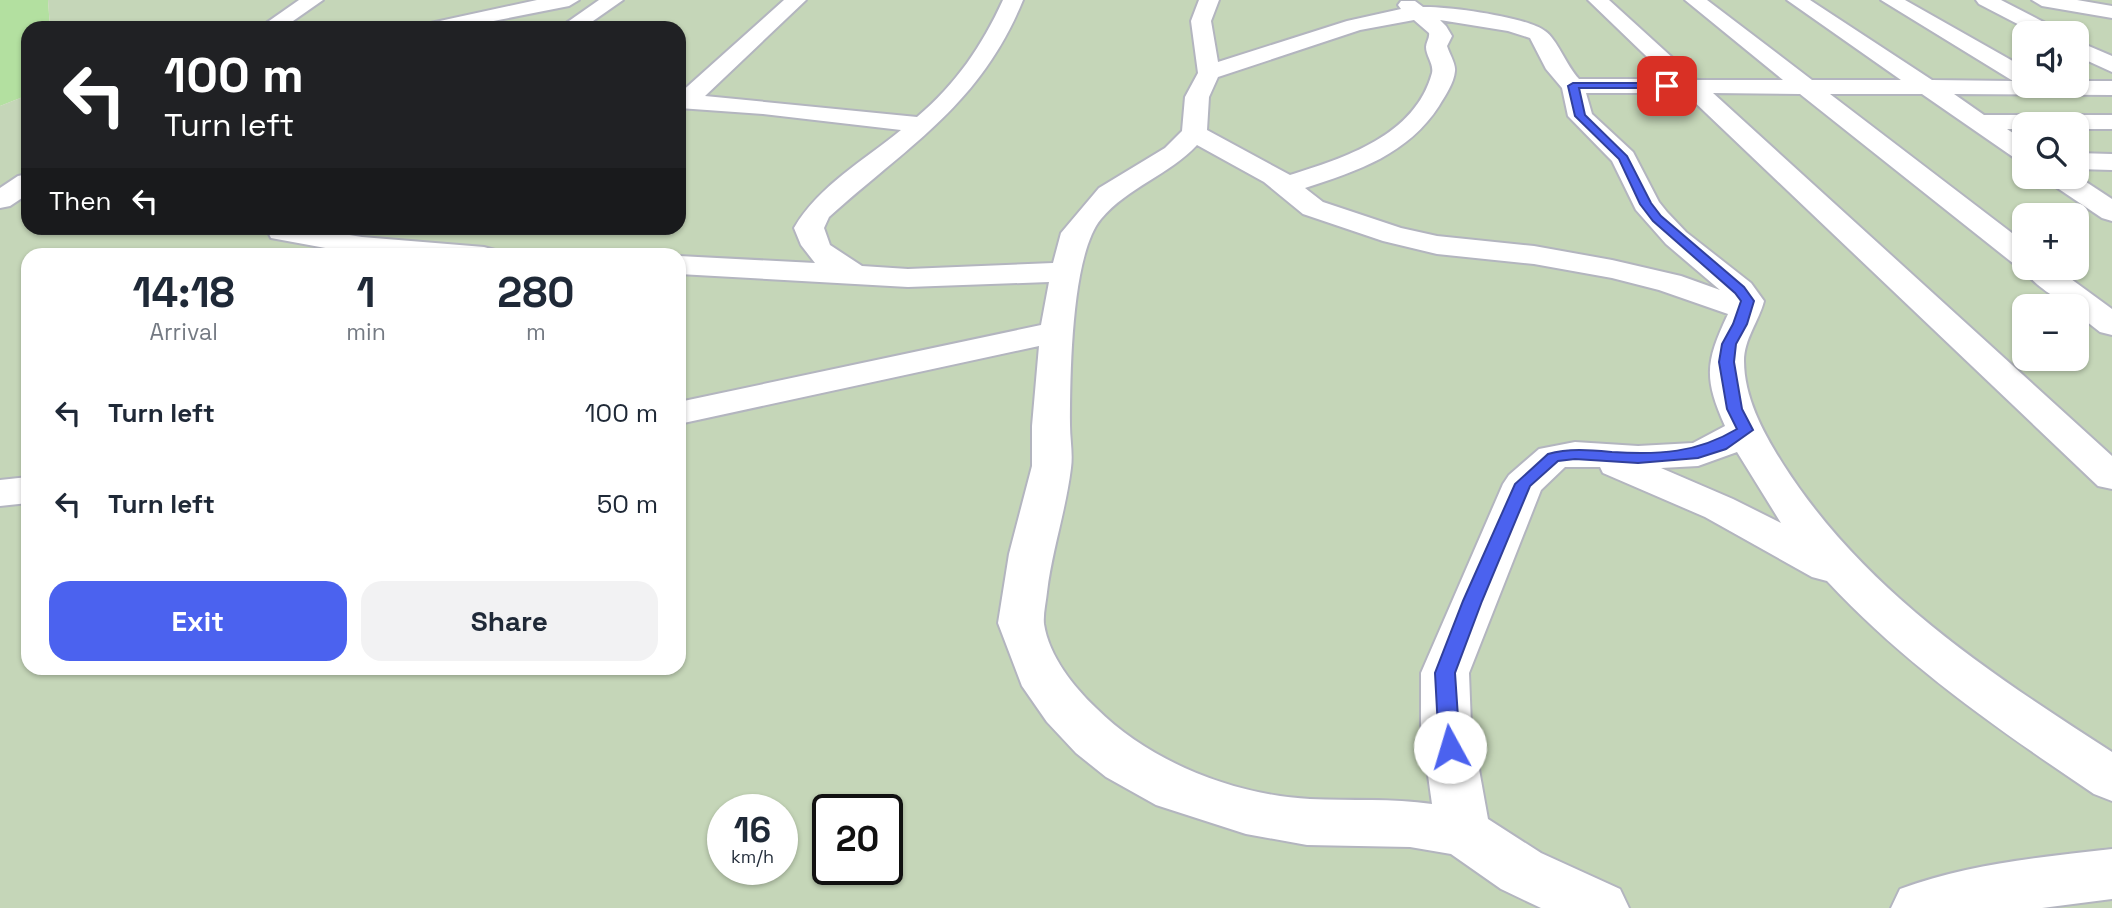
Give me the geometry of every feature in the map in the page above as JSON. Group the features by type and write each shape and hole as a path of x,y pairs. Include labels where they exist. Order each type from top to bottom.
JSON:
{"lane":[{"path":"280,21 313,0"},
{"path":"461,21 569,0"},
{"path":"580,21 613,0"},
{"path":"686,97 796,0"},
{"path":"854,274 821,256 809,228 817,213 924,125 959,90 1004,28 1013,0"},
{"path":"1209,0 1201,21 1209,73 1197,97 1194,132 1174,154 1109,194 1091,212 1076,233 1066,272 1058,332 1051,426 1052,466 1030,554 1021,623 1039,673 1064,708 1094,739 1124,762 1175,789 1246,811 1307,821 1410,824 1463,832 1521,871 1600,908"},
{"path":"1598,0 2112,477"},
{"path":"1695,0 2012,248"},
{"path":"1797,0 2012,144"},
{"path":"1891,0 2012,69"},
{"path":"1986,0 2027,21"},
{"path":"2042,0 2112,13"},
{"path":"1209,73 1354,25 1397,15 1413,7 1503,24 1537,34 1544,41 1557,69 1573,86 1580,116 1624,158 1646,204 1657,218 1740,290 1748,301 1729,344 1727,362 1735,409 1793,513 1844,576 1889,618 1994,701 2112,779"},
{"path":"1287,185 1378,152 1396,142 1415,124 1435,94 1444,70 1436,47 1441,36 1439,30 1413,7"},
{"path":"2089,53 2112,65"},
{"path":"1573,86 2012,85"},
{"path":"2089,87 2112,88"},
{"path":"2089,94 2112,98"},
{"path":"686,101 924,125"},
{"path":"1979,122 2112,122"},
{"path":"1194,132 1287,185 1313,208 1393,235 1447,247 1534,255 1599,266 1670,283 1746,309"},
{"path":"2089,161 2112,162"},
{"path":"0,200 21,186"},
{"path":"2078,189 2112,212"},
{"path":"280,238 377,248"},
{"path":"686,265 908,278 1066,272"},
{"path":"2053,280 2112,325"},
{"path":"686,412 1058,332"},
{"path":"1463,832 1446,725 1445,673 1472,601 1523,484 1553,457 1575,454 1638,458 1698,454 1721,445 1745,430"},
{"path":"1597,456 1718,508 1844,576"},
{"path":"0,493 21,491"},
{"path":"1920,908 2023,886 2112,874"}],"green space":[{"path":"0,0 48,0 50,21 21,21 21,98 0,106"},
{"path":"48,0 2112,0 2112,908 0,908 0,106 21,98 21,235 686,235 686,21 50,21"}],"route":[{"path":"1450,747 1446,725 1445,673 1472,601 1523,484 1553,457 1575,454 1638,458 1698,454 1721,445 1745,430 1735,409 1727,362 1729,344 1748,301 1740,290 1676,238 1657,218 1646,204 1624,158 1580,116 1573,86 1667,86"}]}
